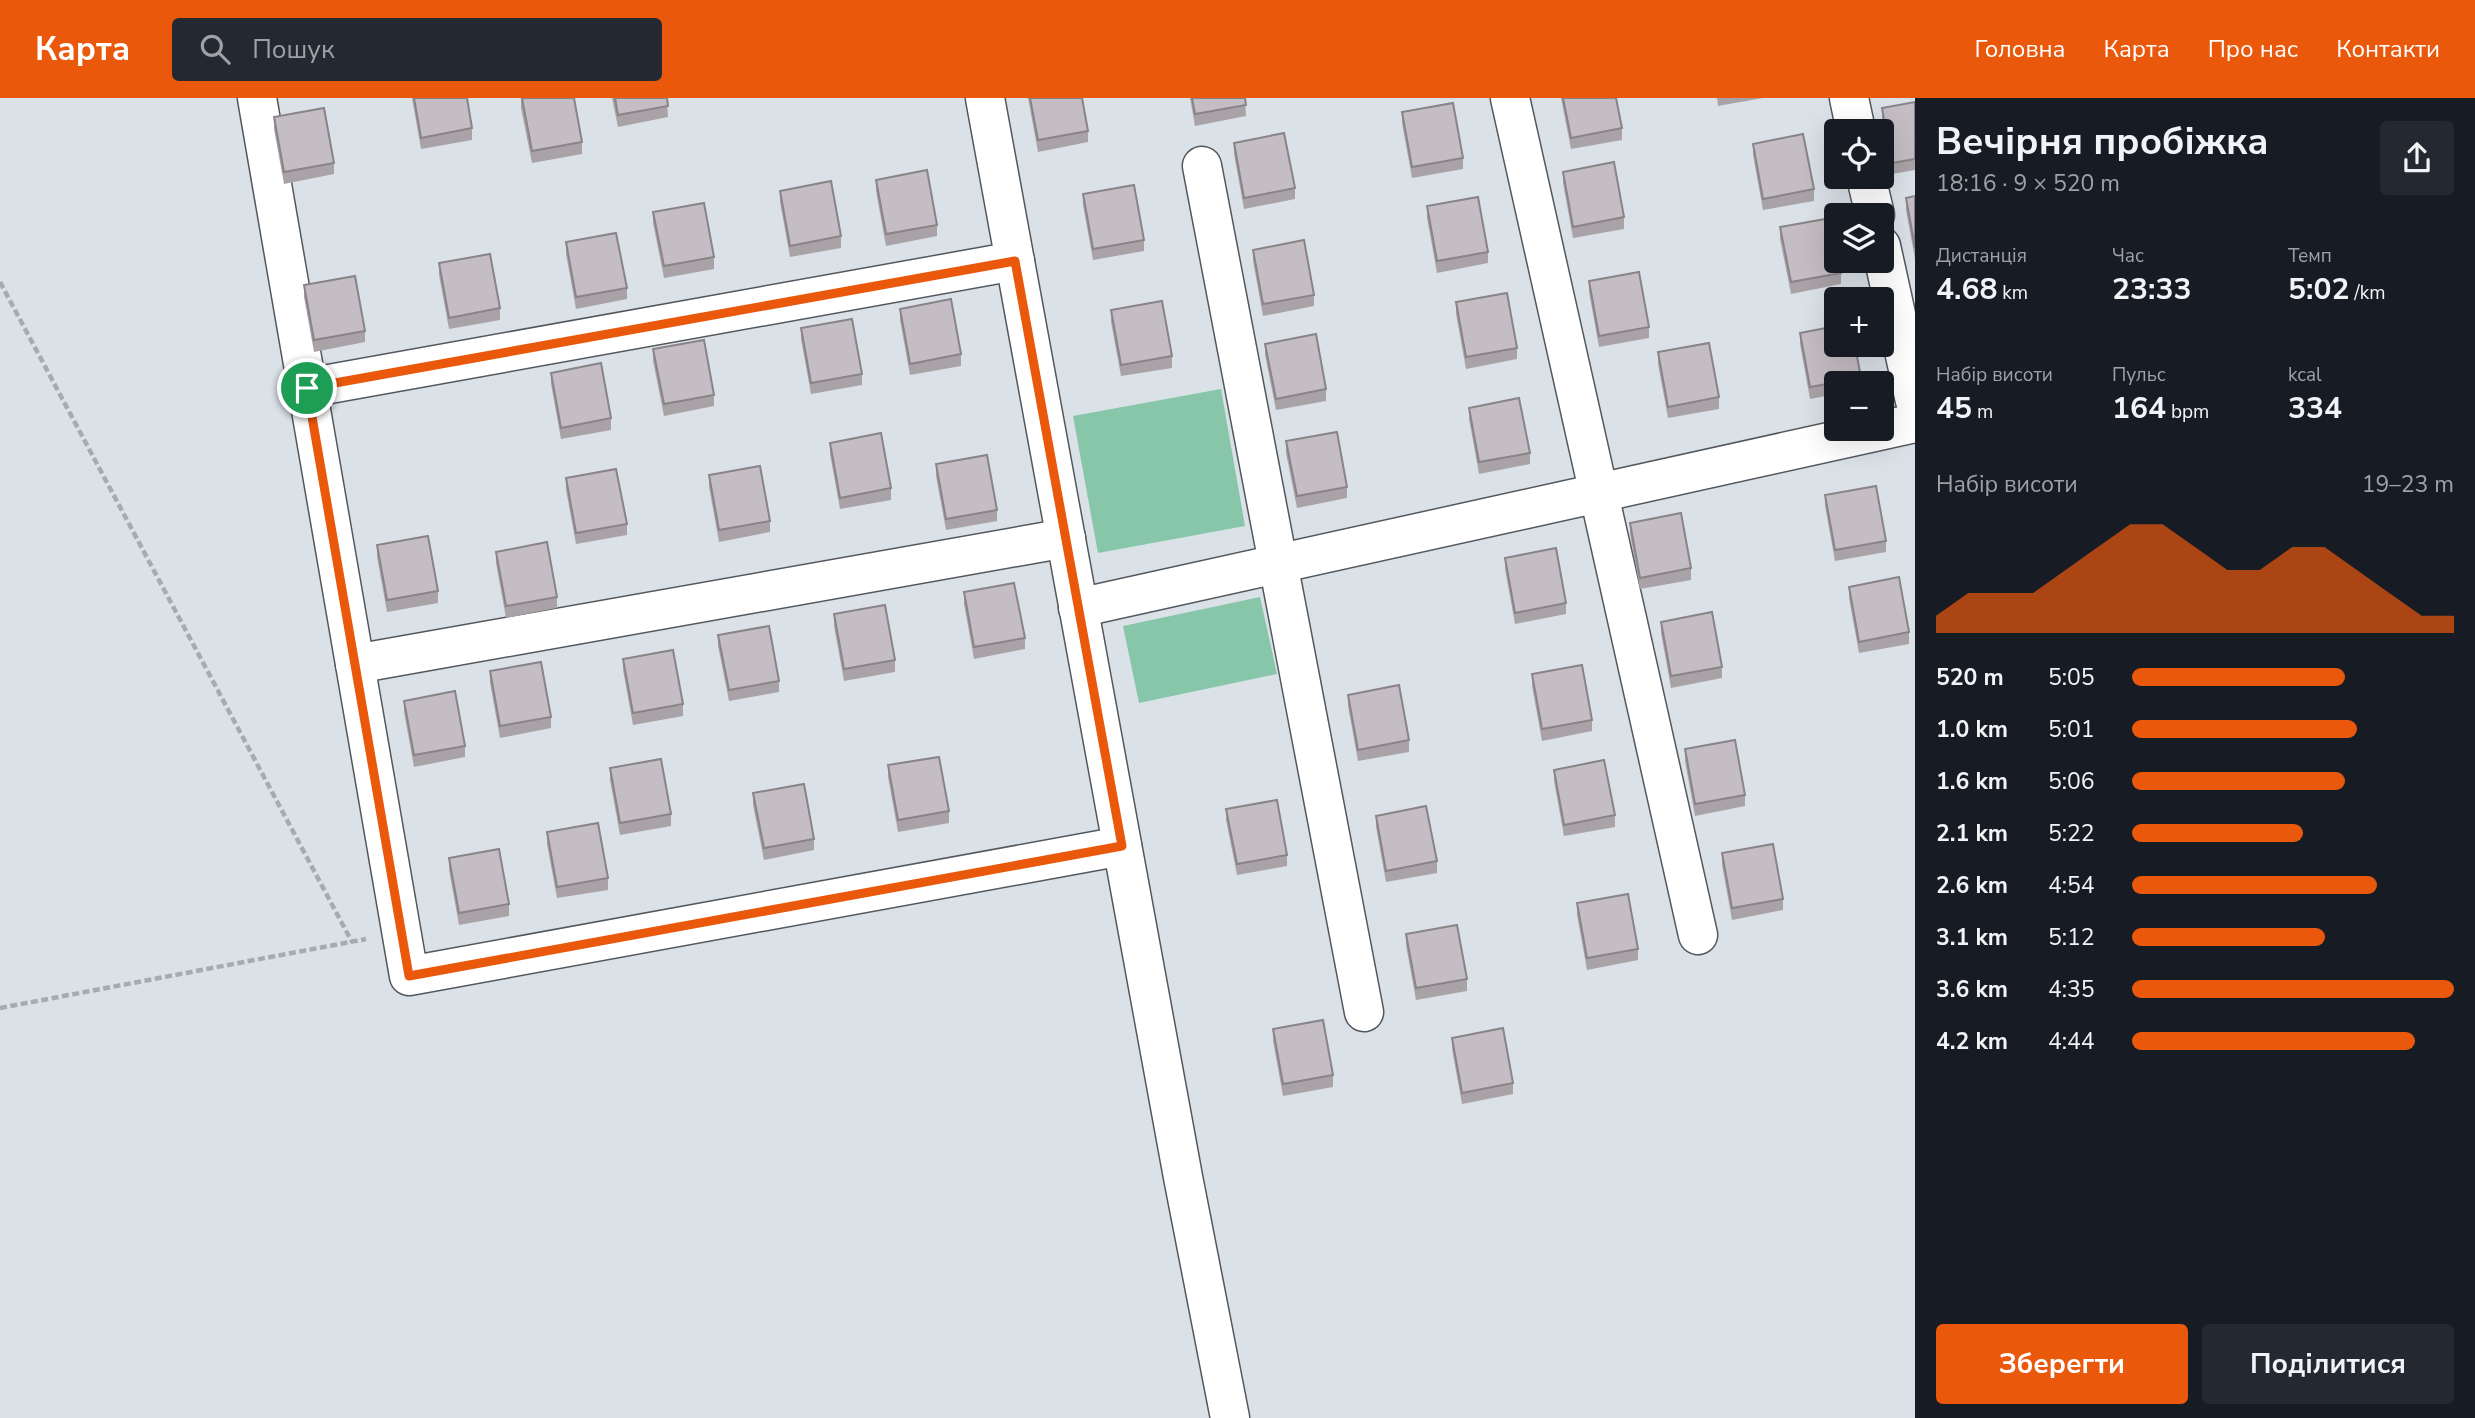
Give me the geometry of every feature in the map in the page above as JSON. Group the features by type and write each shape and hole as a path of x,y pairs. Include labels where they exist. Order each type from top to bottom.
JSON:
{"street":[{"path":"257,98 409,976 1122,846"},
{"path":"985,98 1183,1177 1230,1418"},
{"path":"1510,98 1698,935"},
{"path":"1849,98 1853,119"},
{"path":"1202,166 1364,1012"},
{"path":"307,388 1015,261"},
{"path":"1887,273 1915,401"},
{"path":"1078,608 1915,423"},
{"path":"355,664 1066,538"}],"path":[{"path":"0,282 352,942"},
{"path":"0,1008 401,933"}],"green space":[{"path":"1221,389 1245,526 1098,553 1073,416"},
{"path":"1260,597 1277,674 1139,703 1123,626"}],"building":[{"path":"414,98 467,98 472,128 421,138"},
{"path":"522,98 574,98 582,142 532,151"},
{"path":"615,98 667,98 668,106 618,115"},
{"path":"1030,98 1082,98 1088,131 1038,140"},
{"path":"1192,98 1245,98 1246,105 1195,114"},
{"path":"1563,98 1616,98 1622,128 1571,138"},
{"path":"1915,102 1915,159 1894,163 1894,119 1884,119 1882,108"},
{"path":"1453,103 1463,158 1412,167 1402,112"},
{"path":"324,108 334,163 284,172 274,117"},
{"path":"1284,133 1295,188 1244,198 1234,143"},
{"path":"1803,134 1814,189 1763,199 1753,144"},
{"path":"1614,162 1624,217 1573,227 1563,172"},
{"path":"927,170 937,225 886,234 876,180"},
{"path":"831,181 841,236 790,246 780,191"},
{"path":"1134,185 1144,240 1093,249 1083,194"},
{"path":"1915,196 1915,248 1906,198"},
{"path":"1478,197 1488,252 1437,261 1427,206"},
{"path":"704,203 714,257 664,266 653,212"},
{"path":"1824,219 1824,273 1841,273 1791,282 1780,227"},
{"path":"616,233 627,288 576,297 566,242"},
{"path":"1304,240 1314,295 1263,304 1253,250"},
{"path":"490,254 500,308 449,318 439,263"},
{"path":"1639,272 1649,327 1599,336 1589,281"},
{"path":"355,276 365,331 314,340 304,285"},
{"path":"1507,293 1517,348 1466,357 1456,302"},
{"path":"951,299 961,354 910,364 900,309"},
{"path":"1162,301 1172,356 1121,365 1111,310"},
{"path":"852,319 862,374 811,383 801,328"},
{"path":"1824,328 1824,357 1857,357 1860,371 1824,371 1824,385 1810,387 1800,333"},
{"path":"1316,334 1326,389 1276,399 1265,344"},
{"path":"704,340 714,395 664,404 653,349"},
{"path":"1709,343 1719,397 1668,407 1658,352"},
{"path":"601,363 611,418 561,428 551,373"},
{"path":"1519,398 1530,453 1479,462 1469,408"},
{"path":"1337,432 1347,487 1297,496 1286,441"},
{"path":"881,433 891,488 840,498 830,443"},
{"path":"987,455 997,510 946,519 936,464"},
{"path":"760,466 770,521 719,530 709,475"},
{"path":"616,469 627,524 576,533 566,478"},
{"path":"1876,486 1886,541 1835,550 1825,495"},
{"path":"1681,513 1691,568 1640,578 1630,523"},
{"path":"428,536 438,591 387,600 377,545"},
{"path":"547,542 557,597 506,606 496,552"},
{"path":"1556,548 1566,603 1515,613 1505,558"},
{"path":"1899,577 1909,632 1859,642 1849,587"},
{"path":"1014,583 1025,638 974,647 964,592"},
{"path":"885,605 895,660 844,669 834,614"},
{"path":"1712,612 1722,667 1671,676 1661,622"},
{"path":"769,626 779,681 729,690 718,635"},
{"path":"673,650 683,704 633,713 623,659"},
{"path":"541,662 551,717 500,726 490,671"},
{"path":"1582,665 1592,720 1542,729 1532,674"},
{"path":"1399,685 1409,740 1358,750 1348,695"},
{"path":"455,691 465,746 414,755 404,701"},
{"path":"1735,740 1745,795 1695,804 1685,749"},
{"path":"939,757 949,811 898,820 888,765"},
{"path":"661,759 671,814 620,823 610,768"},
{"path":"1604,760 1615,815 1564,825 1554,770"},
{"path":"804,784 814,839 764,848 753,793"},
{"path":"1277,800 1287,855 1237,864 1226,809"},
{"path":"1426,806 1437,861 1386,871 1376,816"},
{"path":"598,823 608,878 557,887 547,832"},
{"path":"1773,844 1783,899 1732,908 1722,853"},
{"path":"499,849 509,904 459,913 449,858"},
{"path":"1628,894 1638,949 1587,958 1577,903"},
{"path":"1457,925 1467,979 1416,988 1406,934"},
{"path":"1323,1020 1333,1075 1283,1084 1273,1029"},
{"path":"1503,1028 1513,1083 1462,1093 1452,1038"}],"route":[{"path":"1015,261 1122,846 409,976 307,388 1015,261"}]}
